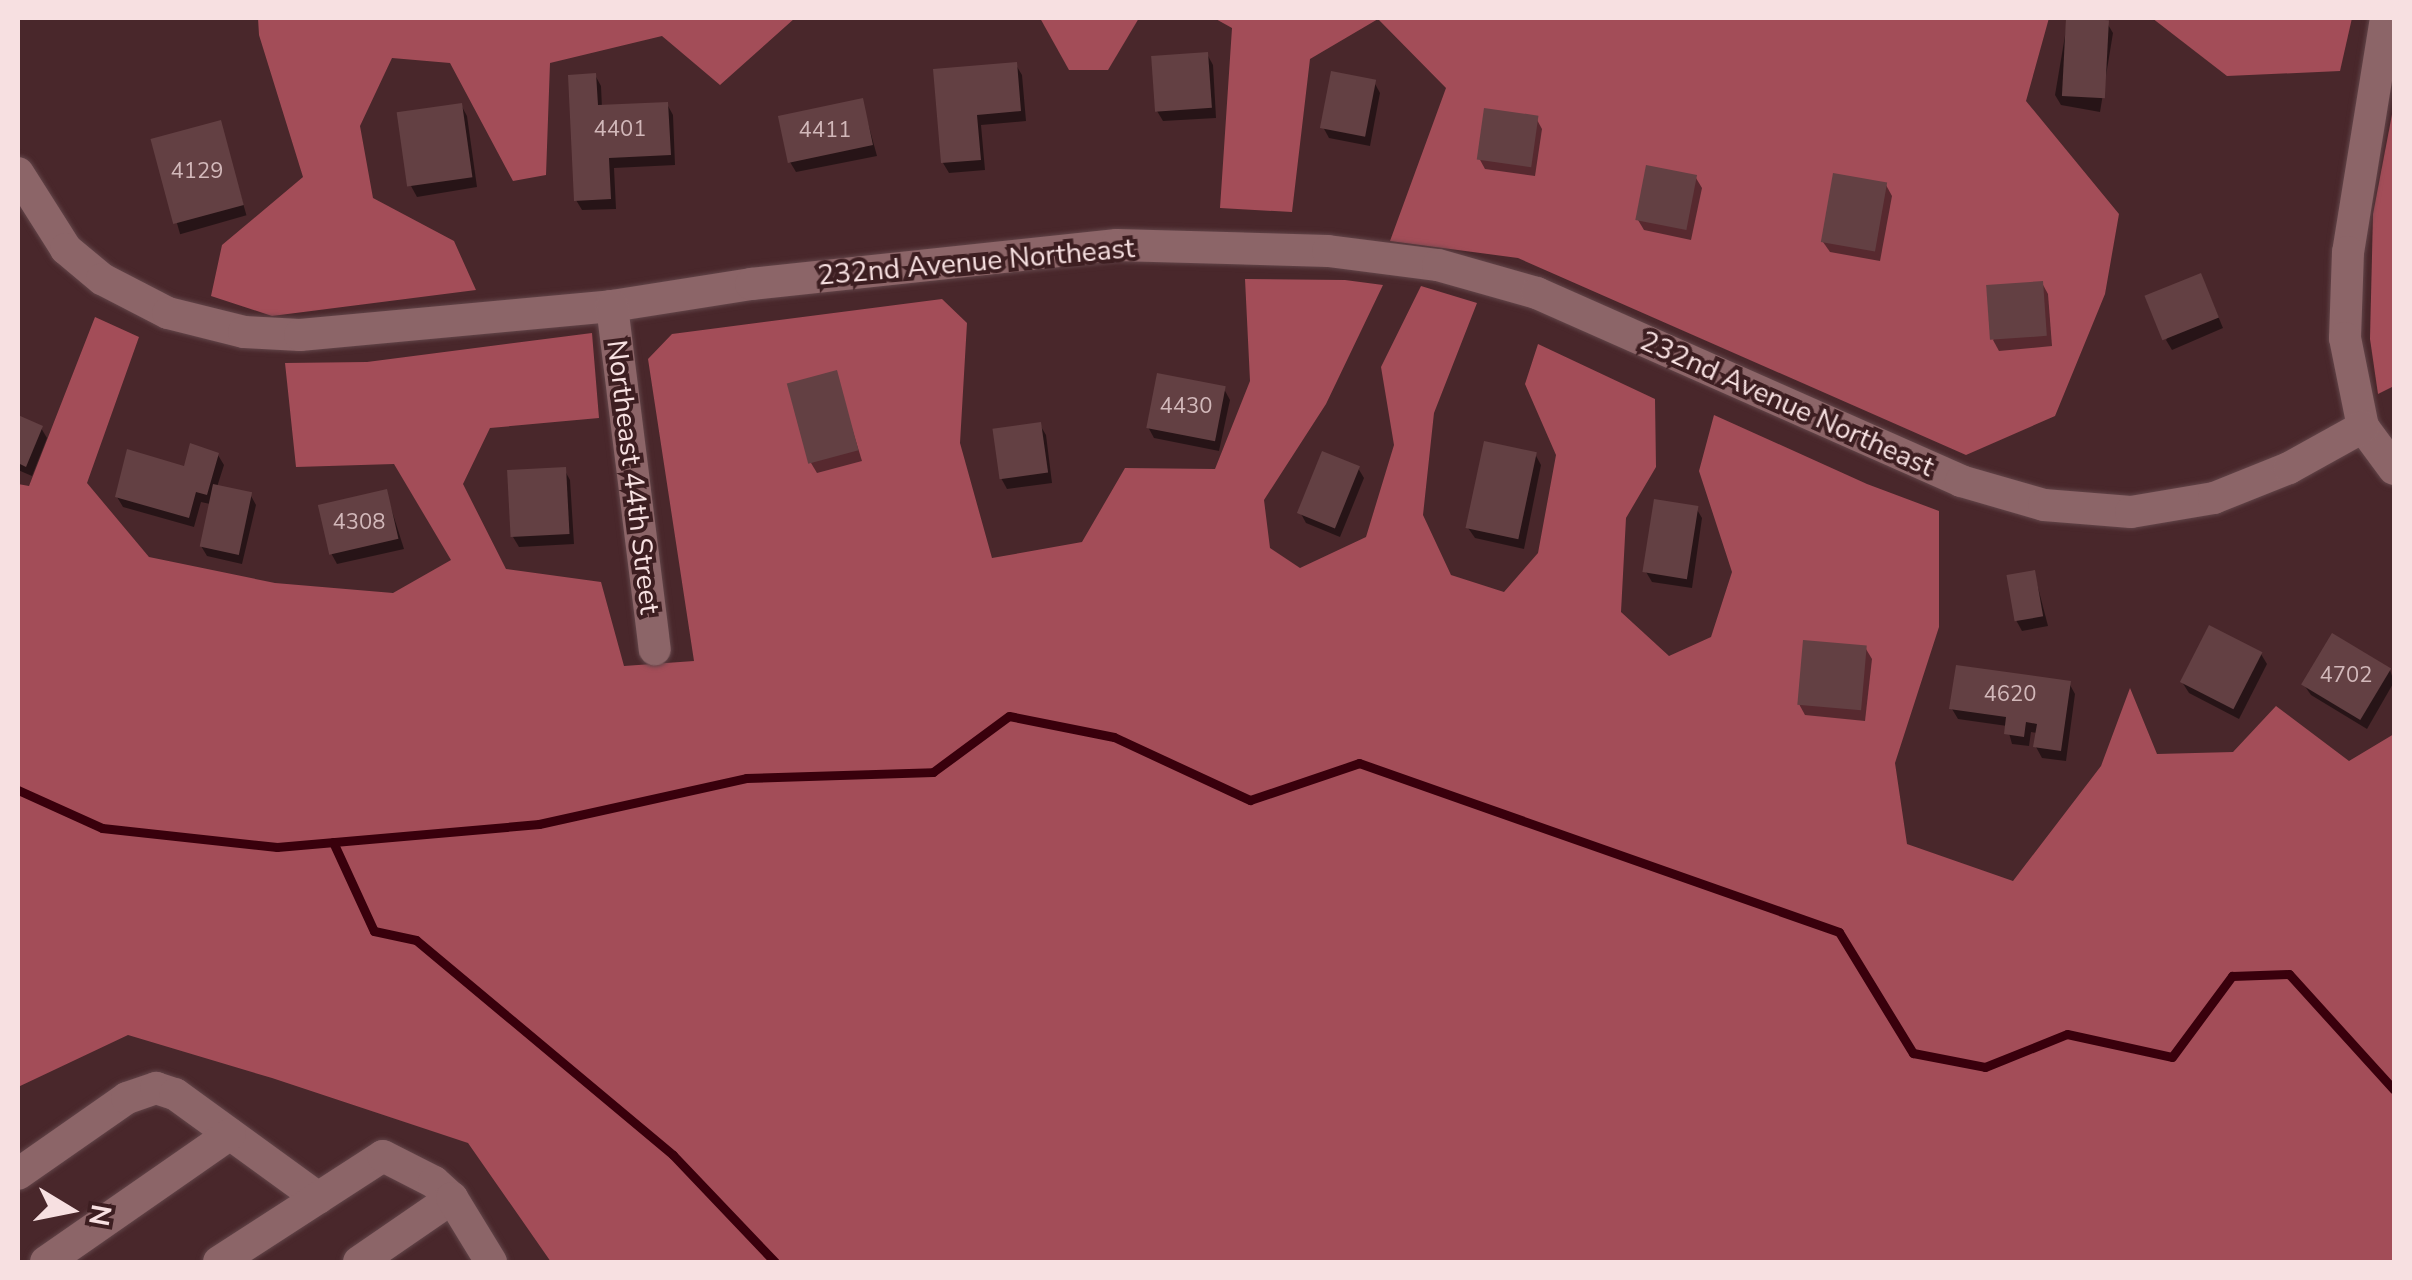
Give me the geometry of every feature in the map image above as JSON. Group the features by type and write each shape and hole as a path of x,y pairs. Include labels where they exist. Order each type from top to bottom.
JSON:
{"street":[{"path":"2386,18 2348,252 2345,338 2363,427 2394,469"},
{"name":"232nd Avenue Northeast","path":"18,173 66,249 102,279 168,314 244,332 300,335 612,306 751,284 1117,245 1328,251 1438,265 1537,292 1961,481 2044,504 2131,512 2214,498 2289,468 2363,427"},
{"name":"Northeast 44th Street","path":"612,306 654,649"},
{"path":"18,1174 142,1090 156,1088 175,1094 318,1198"},
{"path":"46,1262 230,1134"},
{"path":"219,1262 383,1156 434,1182 452,1198 490,1262"},
{"path":"360,1262 452,1198"}],"shaded area":[{"path":"258,18 795,18 720,85 662,36 550,63 546,175 513,181 450,63 392,58 360,126 373,198 454,241 476,290 272,316 211,296 222,245 303,177 259,35"},
{"path":"1040,18 1139,18 1108,70 1069,70"},
{"path":"1214,18 2049,18 2026,101 2119,214 2105,294 2055,416 1966,455 1518,258 1390,241 1446,88 1378,19 1310,59 1292,212 1220,208 1232,28"},
{"path":"2152,18 2352,18 2340,71 2227,76"},
{"path":"2394,104 2394,386 2378,394 2370,339 2373,214"},
{"path":"1245,279 1345,280 1383,285 1326,404 1264,500 1270,548 1300,568 1366,537 1394,445 1381,367 1421,286 1477,303 1434,413 1423,515 1451,575 1504,592 1538,553 1556,455 1525,384 1538,344 1655,399 1656,467 1626,518 1621,612 1669,656 1711,637 1732,572 1699,471 1714,415 1867,484 1939,511 1939,627 1895,763 1907,844 2013,881 2101,766 2130,688 2157,754 2233,752 2276,706 2349,761 2394,734 2394,1262 551,1262 468,1143 272,1078 128,1035 18,1087 18,484 29,486 95,317 139,337 87,483 149,557 275,583 393,593 451,560 394,464 296,467 285,363 367,362 592,333 599,418 490,428 463,484 506,569 601,582 624,666 694,661 648,359 672,334 942,299 967,323 960,443 992,558 1082,542 1125,468 1215,469 1250,381"}],"building":[{"path":"2066,18 2109,20 2105,98 2062,96"},
{"path":"1208,52 1212,108 1155,112 1151,56"},
{"path":"1017,62 1021,111 977,115 981,160 941,163 933,69"},
{"path":"1331,71 1376,80 1365,137 1320,128"},
{"path":"596,73 598,105 668,102 671,155 609,158 611,199 574,201 568,75"},
{"path":"863,98 873,145 788,163 778,116"},
{"path":"462,103 472,177 407,186 397,112"},
{"path":"1484,108 1538,116 1531,167 1477,159"},
{"path":"221,120 244,205 173,224 150,139"},
{"path":"1646,165 1697,175 1686,230 1635,220"},
{"path":"1833,173 1887,183 1875,251 1821,242"},
{"path":"2201,273 2219,318 2162,340 2144,296"},
{"path":"2043,281 2047,336 1990,340 1986,285"},
{"path":"837,370 858,450 808,464 787,383"},
{"path":"1157,373 1226,386 1215,441 1146,428"},
{"path":"18,415 43,426 26,467 18,463"},
{"path":"1041,422 1048,473 1000,479 992,429"},
{"path":"1484,441 1537,452 1518,539 1465,528"},
{"path":"190,443 219,453 207,495 196,492 189,518 115,497 127,449 184,466"},
{"path":"1322,451 1360,466 1335,528 1297,513"},
{"path":"566,467 570,534 511,537 507,470"},
{"path":"213,484 252,492 239,555 200,547"},
{"path":"387,489 398,539 329,555 318,505"},
{"path":"1654,499 1698,506 1687,579 1642,572"},
{"path":"2035,570 2043,616 2015,621 2006,575"},
{"path":"2209,625 2262,652 2233,709 2180,682"},
{"path":"2332,633 2391,669 2360,720 2301,684"},
{"path":"1803,640 1867,646 1861,710 1797,705"},
{"path":"1956,665 2071,681 2061,751 2033,747 2037,724 2026,722 2024,737 2004,734 2006,717 1949,709"}],"waterway":[{"path":"18,790 102,828 277,847 539,824 746,778 933,772 1009,716 1114,737 1250,800 1359,763 1839,932 1913,1053 1985,1067 2067,1034 2172,1057 2232,976 2289,974 2394,1090"},
{"path":"333,842 374,931 416,940 673,1155 775,1262"}]}
